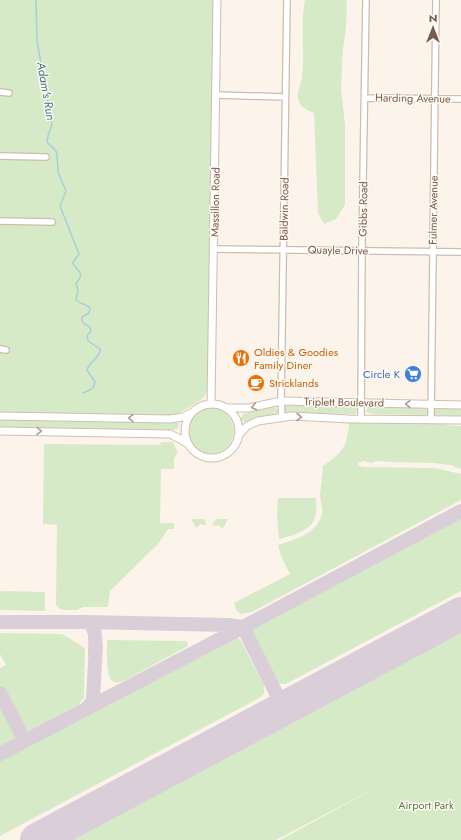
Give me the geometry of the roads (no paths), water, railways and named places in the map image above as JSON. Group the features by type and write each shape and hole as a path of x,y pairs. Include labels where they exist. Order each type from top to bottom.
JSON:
{"main road":[{"name":"Massillon Road","path":"211,404 217,0"},
{"name":"Triplett Boulevard","path":"227,408 249,408 281,401 461,405"},
{"path":"211,404 227,408 234,415 238,423 238,436 235,445 223,456 215,458 207,458 193,451 185,437 184,428 186,420 200,406 211,404"},
{"path":"0,416 170,419 184,417 191,414"},
{"name":"Triplett Boulevard","path":"238,436 247,426 258,421 282,417 302,416 361,419 461,420"},
{"path":"0,430 170,434 188,444"}],"street":[{"name":"Baldwin Road","path":"282,417 287,0"},
{"name":"Gibbs Road","path":"361,419 366,0"},
{"name":"Fulmer Avenue","path":"431,420 436,0"},
{"path":"0,92 9,93"},
{"path":"216,95 285,97"},
{"name":"Harding Avenue","path":"365,98 461,99"},
{"path":"0,156 46,157"},
{"path":"0,221 52,222"},
{"name":"Quayle Drive","path":"214,249 461,252"}],"waterway":[{"name":"Adam's Run","path":"36,0 37,41 52,124 47,142 57,154 58,172 66,191 60,206 79,254 73,262 81,275 76,283 78,291 76,299 90,308 89,313 82,317 82,321 90,327 91,331 87,336 88,341 100,349 99,354 87,370 95,382 94,386 90,390 83,393"}],"place":[{"name":"Oldies & Goodies Family Diner","path":"241,358"},
{"name":"Circle K","path":"413,374"},
{"name":"Stricklands","path":"256,383"}],"park label":[{"name":"Airport Park","path":"426,805"}]}
